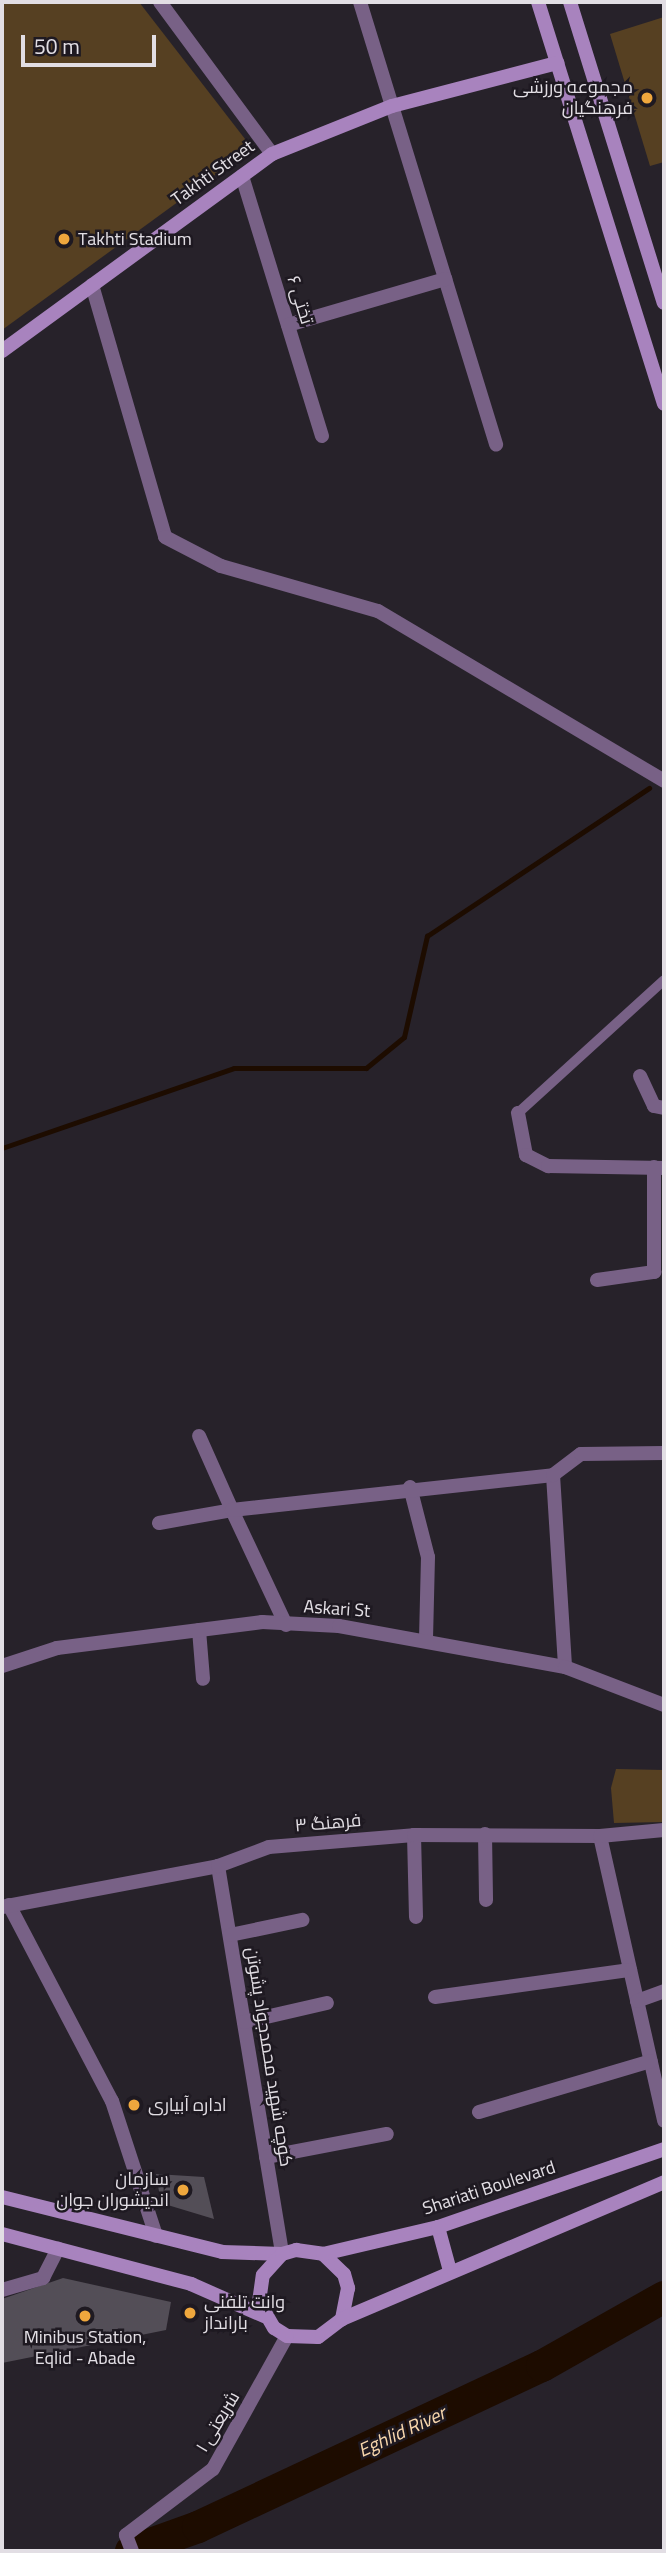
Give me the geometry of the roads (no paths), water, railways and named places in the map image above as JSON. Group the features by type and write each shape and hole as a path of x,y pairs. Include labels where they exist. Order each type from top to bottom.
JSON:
{"main road":[{"path":"538,2 664,404"},
{"path":"570,2 664,303"},
{"name":"Takhti Street","path":"2,351 272,154 392,106 557,63"},
{"name":"Shariati Boulevard","path":"323,2254 438,2227 664,2149"},
{"path":"2,2234 191,2284 264,2316 287,2336 317,2337 342,2319 664,2182"},
{"path":"2,2197 222,2252 282,2254 296,2250 323,2254 344,2274 348,2288 342,2319"},
{"path":"438,2227 450,2271"},
{"path":"264,2316 259,2302 262,2275 282,2254"}],"street":[{"path":"160,2 272,154"},
{"path":"360,2 496,445"},
{"name":"تختی ۶","path":"242,176 322,436"},
{"path":"288,325 445,279"},
{"path":"92,285 165,537 221,566 378,611 664,781"},
{"path":"640,1076 654,1106 664,1108"},
{"path":"518,1113 526,1155 548,1166 659,1167 654,1272 597,1280"},
{"path":"198,1436 286,1625"},
{"path":"159,1523 232,1510 410,1487 553,1475 581,1454 664,1452"},
{"path":"553,1475 565,1667"},
{"path":"410,1487 428,1557 426,1640"},
{"name":"Askari St","path":"2,1666 57,1648 199,1630 286,1625 426,1640 565,1667 664,1705"},
{"path":"199,1630 203,1679"},
{"name":"فرهنگ ۳","path":"5,1906 218,1866 269,1847 414,1836 600,1836 664,1829"},
{"path":"485,1834 486,1900"},
{"path":"414,1836 416,1917"},
{"path":"600,1836 664,2121"},
{"name":"کوچه شهید محمدجواد پشوتن","path":"218,1866 282,2254"},
{"path":"5,1906 112,2101 156,2236"},
{"path":"230,1935 302,1920"},
{"path":"435,1997 630,1970"},
{"path":"637,2001 664,1991"},
{"path":"244,2022 327,2003"},
{"path":"478,2112 651,2061"},
{"path":"266,2157 387,2134"},
{"path":"2,2290 43,2278 58,2249"},
{"name":"شریعتی ۱","path":"132,2551 126,2535 212,2469 287,2336"}],"lane":[{"path":"518,1113 664,980"}],"waterway":[{"path":"2,1148 234,1068 366,1068 404,1037 427,936 649,788"},
{"name":"Eghlid River","path":"131,2551 198,2527 542,2366 664,2297"}],"place":[{"name":"مجموعه ورزشی فرهنگیان","path":"647,98"},
{"name":"Takhti Stadium","path":"64,239"},
{"name":"اداره آبیاری","path":"134,2105"},
{"name":"سازمان اندیشوران جوان","path":"183,2190"},
{"name":"وانت تلفنی بارانداز","path":"190,2313"},
{"name":"Minibus Station, Eqlid - Abade","path":"85,2316"}]}
